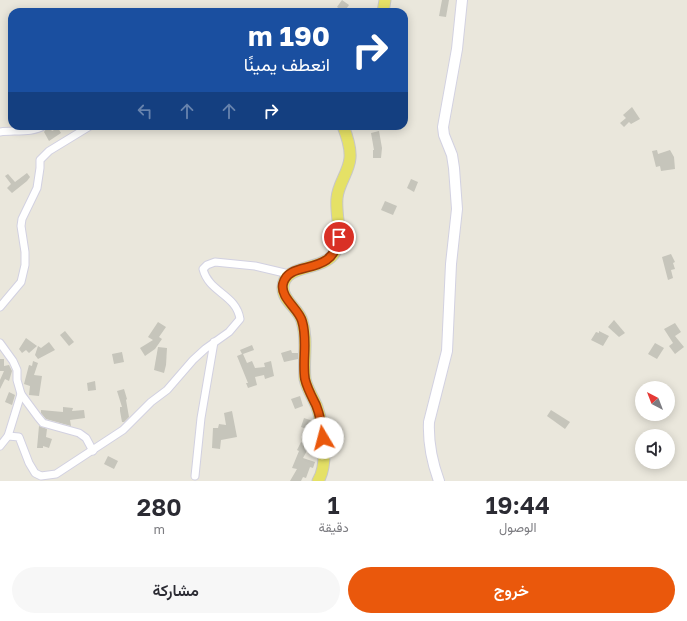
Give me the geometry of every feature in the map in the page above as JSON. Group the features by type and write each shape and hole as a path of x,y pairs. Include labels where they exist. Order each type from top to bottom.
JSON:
{"main road":[{"path":"439,481 433,464 428,433 429,422 447,351 449,329 450,271 457,209 454,168 443,127 457,49 462,0"},
{"path":"318,481 323,468 322,428 316,406 306,381 305,339 302,320 283,291 283,285 289,274 297,270 313,267 325,262 332,255 338,245 337,197 349,165 350,157 349,145 344,130"}],"street":[{"path":"0,132 34,130"},
{"path":"0,307 22,282 25,265 25,252 21,226 22,218 36,188 40,160 49,150 83,130"},
{"path":"8,436 19,437 29,463 35,473 41,476 56,474 128,426 151,402 167,390 193,360 214,342 229,332 240,319 239,310 234,303 210,284 205,276 203,269 207,265 215,262 255,266 289,274"},
{"path":"195,476 201,418 214,342"},
{"path":"0,343 14,361 21,394 43,423 79,433 86,438 93,450"},
{"path":"0,446 8,436 21,394"}],"building":[{"path":"342,0 349,5 347,8 337,7"},
{"path":"442,0 449,0 446,17 439,16"},
{"path":"632,107 640,119 631,124 629,122 624,127 620,123 626,118 623,115"},
{"path":"45,130 59,130 61,133 49,141 44,132"},
{"path":"379,131 382,148 381,158 373,158 374,150 371,133"},
{"path":"657,150 658,154 670,150 674,157 675,169 661,171 660,166 656,167 652,151"},
{"path":"27,173 30,177 27,181 12,193 7,188 11,184 5,176 8,174 15,182"},
{"path":"411,179 418,182 414,192 407,188"},
{"path":"385,201 397,206 393,215 381,210"},
{"path":"671,254 675,262 673,263 675,269 671,270 673,278 668,280 662,257"},
{"path":"614,320 625,333 619,337 608,327"},
{"path":"158,322 166,327 159,337 162,339 155,349 145,356 140,348 153,340 148,337"},
{"path":"675,323 681,332 675,336 684,347 675,354 669,346 673,343 664,329"},
{"path":"65,331 74,342 69,346 60,335"},
{"path":"599,331 609,336 603,346 591,340 596,332 599,333"},
{"path":"26,338 37,346 29,353 26,350 22,353 19,349"},
{"path":"49,342 55,350 38,359 35,355 38,346 41,348"},
{"path":"655,343 664,348 657,359 648,354"},
{"path":"252,345 254,350 243,354 247,363 252,361 255,368 265,367 264,363 271,361 274,376 265,379 264,375 255,377 257,385 248,388 246,383 248,383 237,356 242,354 240,350"},
{"path":"158,347 167,348 164,373 154,370"},
{"path":"291,350 292,353 298,353 298,359 284,362 281,353"},
{"path":"122,352 124,362 114,364 112,354"},
{"path":"0,359 4,359 4,366 9,365 12,371 9,381 5,379 0,389 0,380 4,371 0,371"},
{"path":"33,361 38,363 34,375 42,376 39,396 29,395 30,386 24,384 29,365 32,366"},
{"path":"95,381 96,390 88,391 87,383"},
{"path":"124,389 129,417 122,422 120,407 122,407 117,391"},
{"path":"9,392 15,395 12,405 5,402"},
{"path":"300,396 303,406 295,409 291,399"},
{"path":"63,407 73,408 72,411 84,410 85,418 70,420 71,426 46,419 41,413 41,410 63,412"},
{"path":"551,410 570,422 565,429 547,416"},
{"path":"232,411 237,437 221,440 220,449 212,448 213,428 218,428 219,424 226,425 224,413"},
{"path":"304,418 313,421 310,430 301,427"},
{"path":"39,426 47,429 46,437 52,439 49,448 43,446 43,448 37,448"},
{"path":"301,442 309,447 303,458 315,462 313,468 310,467 306,478 303,477 301,481 290,481 297,469 292,468"},
{"path":"108,456 118,461 114,469 104,464"}],"route":[{"path":"323,438 320,416 306,381 304,369 305,339 302,320 283,291 283,285 289,274 297,270 313,267 325,262 332,255 338,245 339,237"}]}
